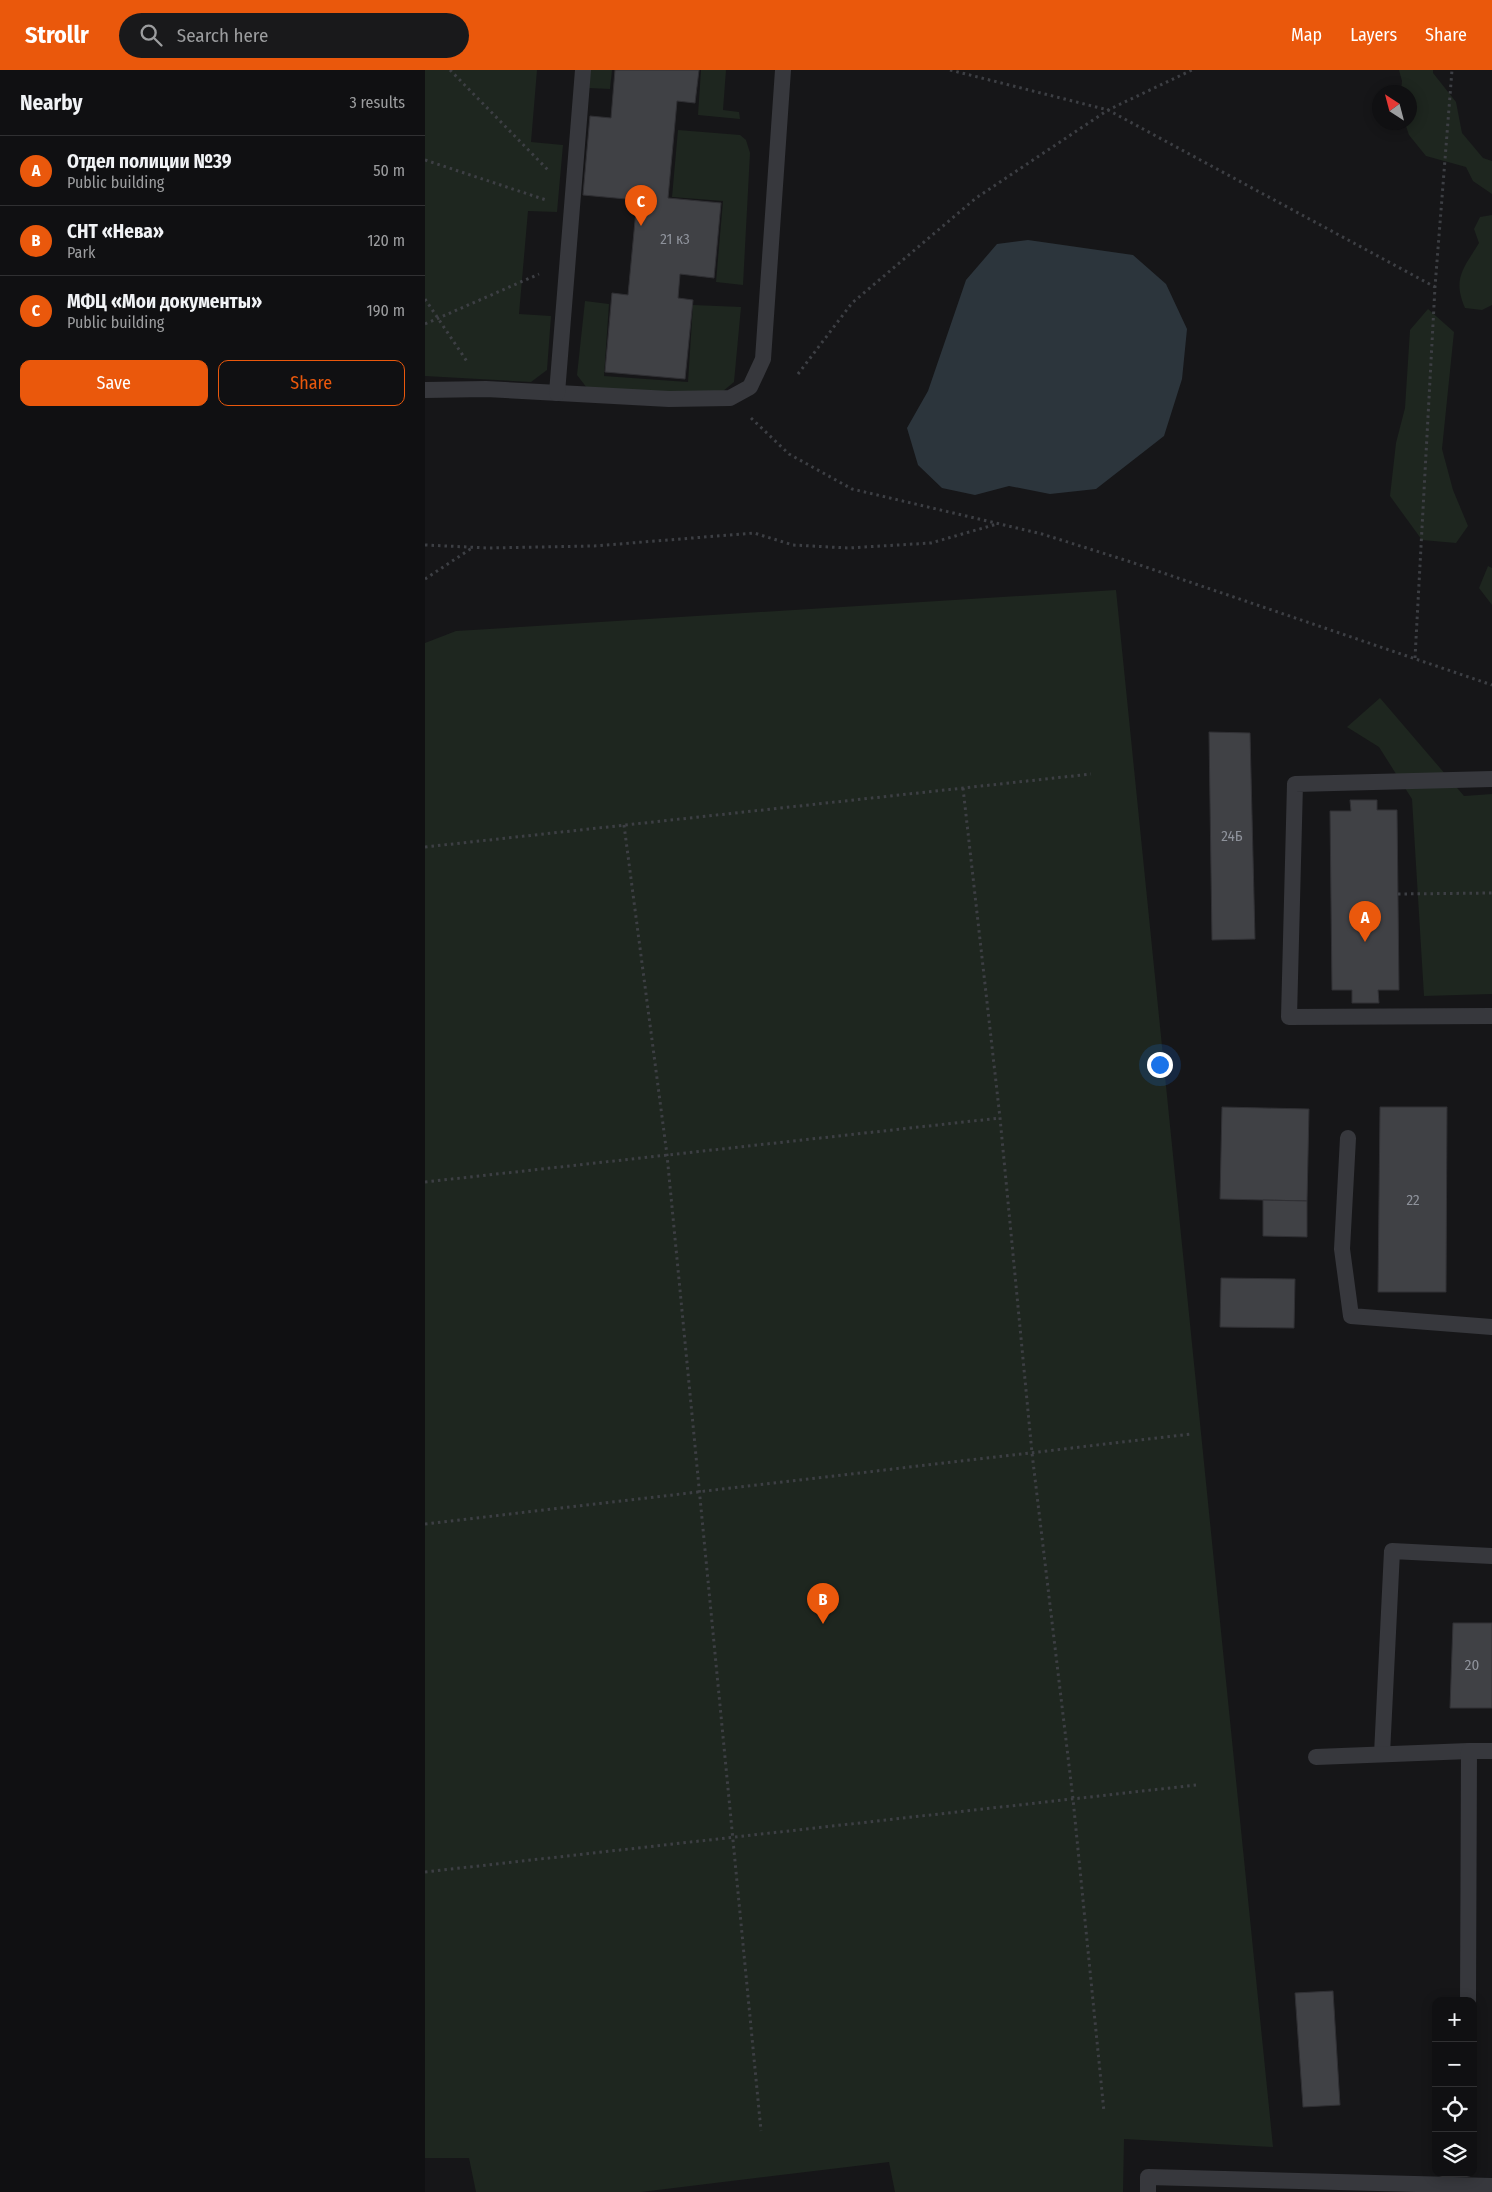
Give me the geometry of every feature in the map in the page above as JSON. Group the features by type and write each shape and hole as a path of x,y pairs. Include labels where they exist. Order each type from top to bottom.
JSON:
{"lane":[{"path":"557,393 583,70"},
{"path":"425,390 486,389 669,399 730,398 749,387 763,359 783,70"},
{"path":"1492,779 1295,784 1289,1017 1492,1016"},
{"path":"1348,1138 1342,1248 1351,1316 1492,1327"},
{"path":"1382,1754 1392,1551 1492,1556"},
{"path":"1468,1997 1469,1751"},
{"path":"1316,1757 1492,1751"},
{"path":"1148,2192 1148,2177 1468,2179 1492,2186"}],"path":[{"path":"450,70 571,201"},
{"path":"950,70 1108,110 1435,287"},
{"path":"798,374 852,303 976,198 1108,110 1192,70"},
{"path":"1415,658 1435,287 1452,70"},
{"path":"425,160 571,201"},
{"path":"425,324 567,262"},
{"path":"425,299 486,389"},
{"path":"730,398 789,454 852,489 1042,534 1129,561 1492,685"},
{"path":"425,546 594,546 754,533 793,544 848,548 931,543 997,524"},
{"path":"425,579 473,547"},
{"path":"425,846 1091,774"},
{"path":"963,788 1000,1118 1032,1453 1073,1799 1104,2112"},
{"path":"624,825 667,1155 761,2131"},
{"path":"1398,894 1492,893"},
{"path":"425,1182 1000,1118"},
{"path":"425,1524 1191,1434"},
{"path":"425,1872 1196,1785"}],"shaded area":[{"path":"425,70 537,70 531,142 563,145 557,212 528,211 519,314 551,316 547,370 531,382 425,376"},
{"path":"590,70 612,70 610,89 589,88"},
{"path":"701,70 726,70 723,110 739,112 740,119 698,115"},
{"path":"1399,70 1433,70 1433,73 1456,102 1462,133 1483,158 1492,161 1492,194 1473,181 1466,167 1426,156 1409,135 1407,130 1417,130 1417,85 1402,85"},
{"path":"678,130 740,135 746,140 750,153 743,285 716,282 723,201 672,197"},
{"path":"1492,215 1492,305 1482,310 1465,308 1461,298 1460,281 1461,274 1479,243 1474,229 1480,217"},
{"path":"1028,240 1133,255 1166,284 1187,329 1182,379 1164,436 1096,489 1050,494 1009,486 975,495 942,488 918,465 907,428 928,391 966,280 997,244"},
{"path":"585,301 609,304 604,376 688,382 693,305 741,307 734,382 717,396 587,388 577,375"},
{"path":"1428,309 1454,332 1442,449 1453,490 1468,526 1456,543 1422,540 1390,496 1396,443 1405,408 1410,330"},
{"path":"1488,566 1492,568 1492,605 1479,588"},
{"path":"1116,590 1273,2147 1124,2139 1123,2192 895,2192 889,2162 641,2192 476,2192 469,2158 425,2158 425,643 456,631"},
{"path":"1380,698 1464,796 1492,794 1492,994 1424,996 1412,799 1379,747 1347,727"}],"building":[{"path":"615,70 699,70 695,103 677,101 668,198 721,203 714,278 680,274 678,298 693,300 685,379 605,372 612,293 628,295 637,200 583,195 590,116 611,118"},
{"path":"1209,732 1250,733 1255,939 1212,940"},
{"path":"1350,800 1377,800 1377,810 1397,810 1399,990 1378,990 1379,1003 1352,1003 1352,990 1332,990 1330,811 1351,811"},
{"path":"1222,1107 1309,1109 1307,1201 1220,1199"},
{"path":"1380,1107 1447,1107 1446,1292 1378,1292"},
{"path":"1263,1200 1307,1201 1307,1237 1263,1236"},
{"path":"1221,1278 1295,1279 1294,1328 1220,1327"},
{"path":"1453,1623 1492,1623 1492,1708 1450,1708"},
{"path":"1333,1991 1340,2105 1303,2107 1295,1993"}],"place":[{"name":"МФЦ «Мои документы»","path":"641,226"},
{"name":"Отдел полиции №39","path":"1365,942"},
{"name":"СНТ «Нева»","path":"823,1624"}]}
